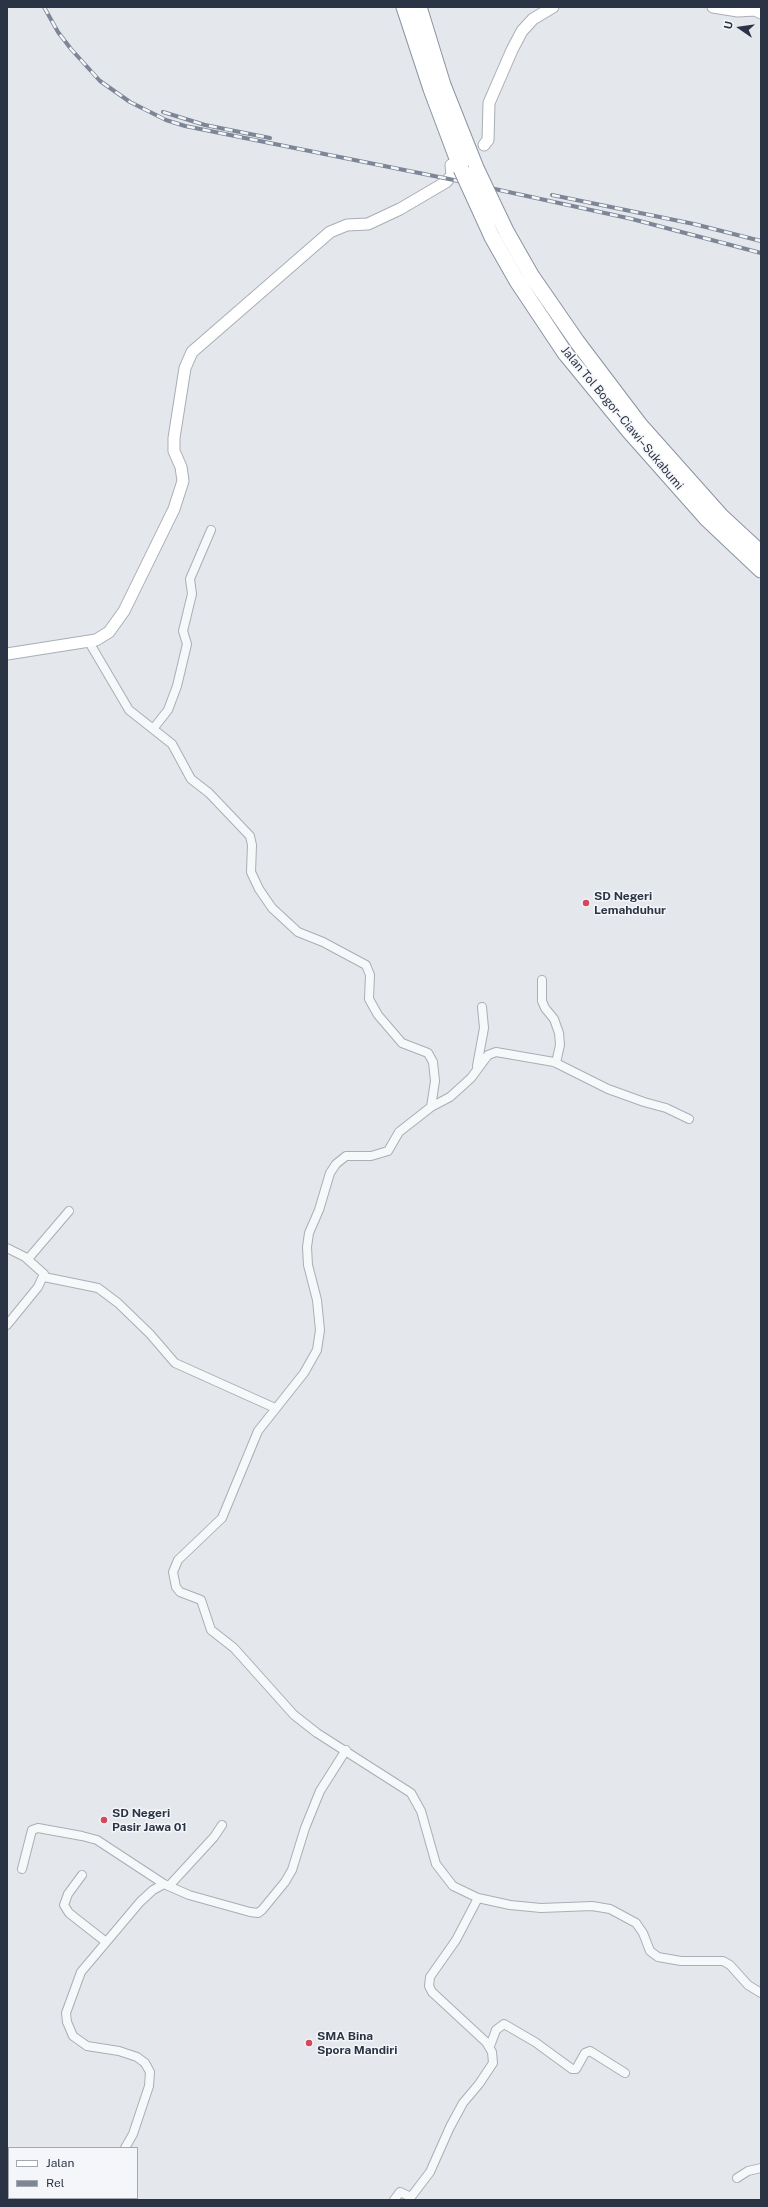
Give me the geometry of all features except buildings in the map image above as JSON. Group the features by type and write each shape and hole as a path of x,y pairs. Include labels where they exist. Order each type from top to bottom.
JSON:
{"highway":[{"name":"Jalan Tol Bogor–Ciawi–Sukabumi","path":"404,7 431,89 463,168 492,237 514,275 565,352 628,431 707,519 761,570"},
{"name":"Jalan Tol Bogor–Ciawi–Sukabumi","path":"419,7 444,85 463,168 506,231 531,275 578,343 640,425 721,516 761,553"}],"street":[{"path":"484,145 488,135 489,103 512,50 527,25 538,15 553,7"},
{"path":"717,8 759,10"},
{"path":"7,654 89,642 109,632 124,611 174,510 183,481 181,467 174,452 174,438 183,376 188,357 219,328 330,232 347,224 368,224 400,209 446,182 452,175 463,168"},
{"path":"153,729 168,710 177,686 187,644 182,631 192,594 190,579 211,530"},
{"path":"89,642 129,710 174,746 191,779 209,793 250,836 252,845 250,865 252,875 266,900 276,913 302,934 323,942 366,965 370,975 369,1000 378,1015 402,1043 428,1054 433,1062 435,1081 431,1107"},
{"path":"542,980 542,1001 545,1008 554,1019 559,1033 556,1063"},
{"path":"477,1071 484,1028 482,1008"},
{"path":"689,1120 666,1108 637,1100 608,1089 556,1063 496,1052 488,1055 477,1071 450,1097 431,1107 399,1132 388,1151 371,1156 346,1156 339,1160 330,1173 307,1243 308,1265 318,1300 319,1316 317,1350 304,1373 275,1408 256,1437 222,1518 181,1555 174,1568 173,1579 178,1590 201,1600 211,1630 234,1648 286,1709 309,1727 411,1793 421,1811 432,1854 441,1873 459,1891 478,1898 529,1907 592,1906 610,1909 636,1923 643,1933 650,1951 658,1957 681,1961 723,1961 730,1964 748,1985 761,1993"},
{"path":"28,1259 69,1211"},
{"path":"7,1248 28,1259 44,1272 44,1277 7,1325"},
{"path":"44,1277 98,1288 118,1303 150,1334 175,1363 275,1408"},
{"path":"22,1870 32,1830 38,1828 97,1840 166,1885 189,1895 250,1912 258,1912 262,1910 281,1887 292,1870 305,1828 320,1791 346,1750"},
{"path":"126,2147 133,2134 150,2086 151,2079 149,2069 141,2060 126,2053 92,2048 78,2042 71,2033 66,2017 68,2004 81,1972 140,1902 148,1894 166,1885 214,1837 222,1825"},
{"path":"82,1875 68,1894 64,1905 68,1913 106,1942"},
{"path":"394,2200 400,2192 411,2197 430,2172 450,2127 468,2098 489,2072 493,2058 490,2046 432,1992 428,1986 430,1977 456,1940 478,1898"},
{"path":"490,2046 496,2030 504,2024 535,2042 572,2069 576,2069 586,2053 590,2052 625,2073"},
{"path":"737,2178 748,2171 761,2168"}],"railway":[{"path":"44,7 58,32 100,81 130,102 166,120 185,126 449,179 632,219 761,253"},
{"path":"163,112 205,125 270,138"},
{"path":"552,195 694,224 761,241"}],"place":[{"name":"SD Negeri Lemahduhur","path":"586,903"},
{"name":"SD Negeri Pasir Jawa 01","path":"104,1820"},
{"name":"SMA Bina Spora Mandiri","path":"309,2043"}]}
